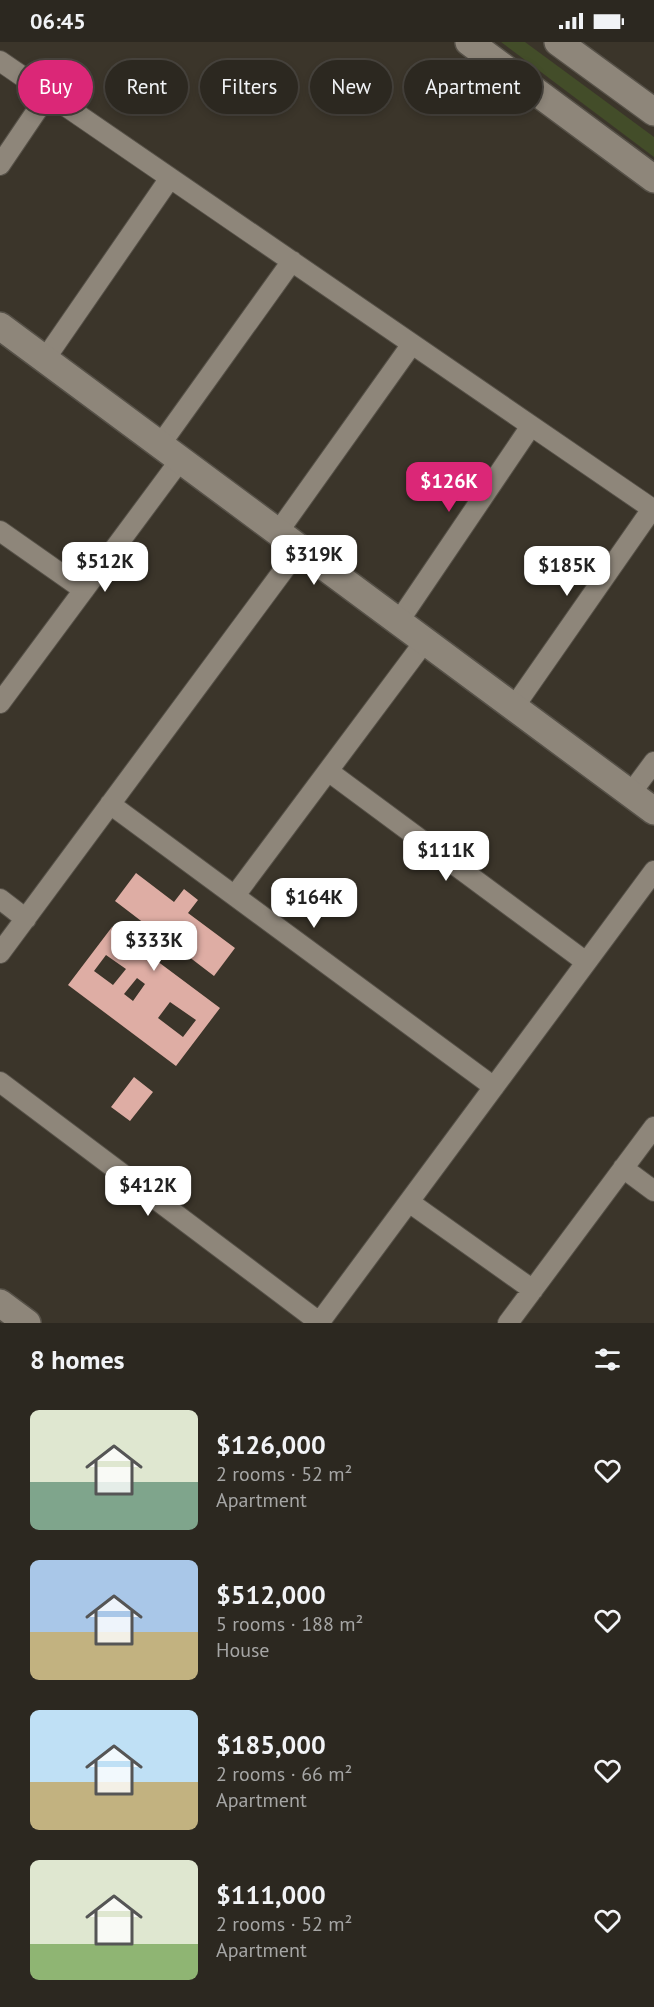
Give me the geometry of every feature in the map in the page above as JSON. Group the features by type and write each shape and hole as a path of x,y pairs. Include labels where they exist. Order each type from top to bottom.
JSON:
{"street":[{"path":"469,42 654,179"},
{"path":"558,42 652,108"},
{"path":"0,61 18,73"},
{"path":"0,165 34,114"},
{"path":"77,114 653,509 514,706"},
{"path":"45,358 170,178"},
{"path":"0,703 84,590 291,261"},
{"path":"0,326 654,811"},
{"path":"278,532 412,344"},
{"path":"399,621 531,426"},
{"path":"0,531 84,590"},
{"path":"0,953 300,548"},
{"path":"236,894 425,641"},
{"path":"631,794 654,762"},
{"path":"328,771 586,962"},
{"path":"110,804 236,894 494,1087"},
{"path":"0,1082 319,1323 654,871"},
{"path":"0,899 26,919"},
{"path":"508,1323 654,1127"},
{"path":"623,1168 654,1191"},
{"path":"409,1202 533,1290"},
{"path":"0,1303 27,1323"}],"green space":[{"path":"501,42 525,42 654,137 654,157 542,73 542,60 525,60"}],"building":[{"path":"136,873 174,902 184,889 198,900 188,913 235,948 214,976 167,940 153,958 220,1008 176,1066 68,985 112,927 140,947 153,930 115,901","holes":["106,955 126,969 113,985 94,971","137,978 145,984 133,1001 124,994","170,1002 196,1020 183,1037 158,1018"]},
{"path":"134,1077 153,1092 130,1121 111,1107"}]}
